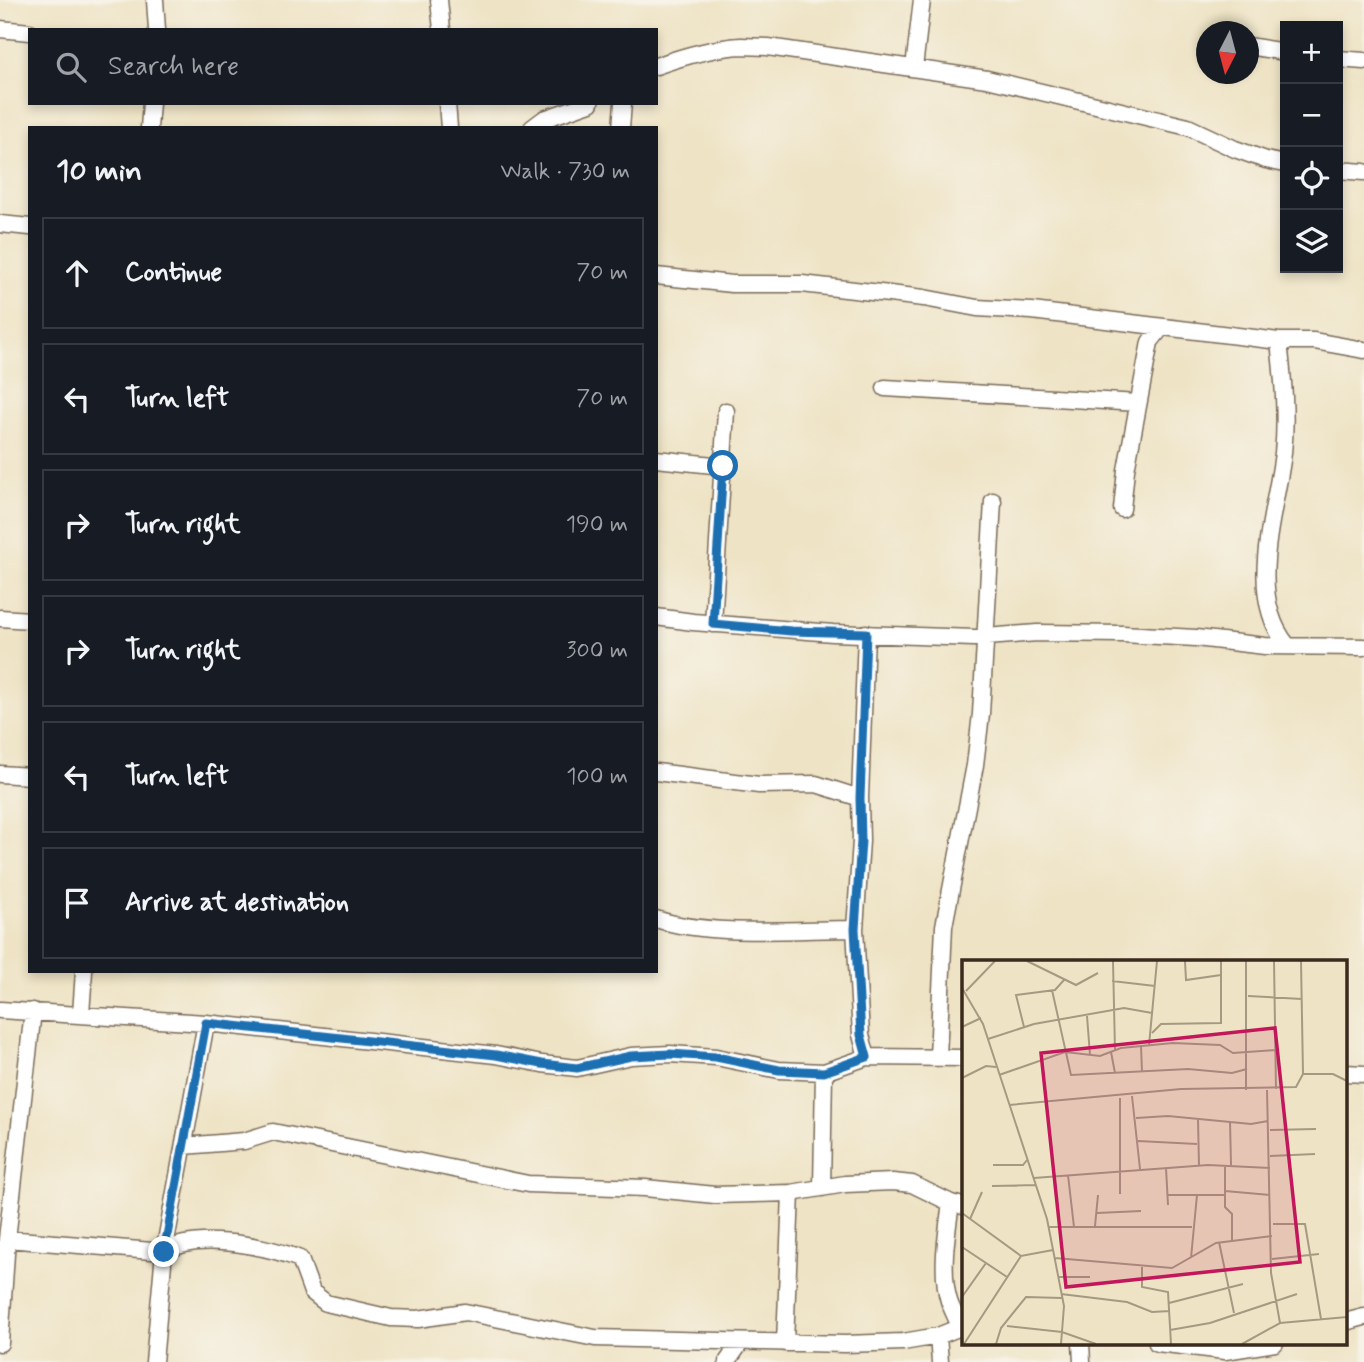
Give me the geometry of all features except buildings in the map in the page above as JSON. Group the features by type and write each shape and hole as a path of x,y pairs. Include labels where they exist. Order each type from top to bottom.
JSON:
{"street":[{"path":"155,0 157,28"},
{"path":"439,0 442,28"},
{"path":"914,68 922,0"},
{"path":"0,29 28,32"},
{"path":"658,65 718,47 741,46 998,81 1188,127 1235,149 1280,163"},
{"path":"1259,48 1280,51"},
{"path":"1343,59 1364,61"},
{"path":"149,126 151,105"},
{"path":"447,105 449,126"},
{"path":"535,126 544,119 584,105"},
{"path":"621,126 624,105"},
{"path":"1343,170 1364,172"},
{"path":"0,224 28,227"},
{"path":"658,276 732,284 802,284 924,298 977,308 1032,311 1279,341 1314,341 1364,350"},
{"path":"1122,509 1126,470 1150,342 1161,328"},
{"path":"1279,341 1285,422 1283,453 1267,543 1266,573 1269,608 1276,631 1287,645"},
{"path":"885,388 1138,403"},
{"path":"713,624 726,411"},
{"path":"658,459 723,466"},
{"path":"938,1057 944,926 975,765 993,500"},
{"path":"658,617 791,631 985,637 1037,633 1110,634 1196,638 1265,646 1364,647"},
{"path":"0,618 28,620"},
{"path":"866,633 861,841 855,929 861,1035 867,1057"},
{"path":"658,772 758,785 816,784 860,798"},
{"path":"0,774 28,776"},
{"path":"658,920 672,924 747,930 855,929"},
{"path":"80,1014 84,973"},
{"path":"0,1010 206,1023 496,1055 577,1068 631,1056 670,1054 716,1057 779,1070 824,1072 867,1057 962,1058"},
{"path":"0,1343 7,1239 33,1012"},
{"path":"154,1362 164,1252 206,1023"},
{"path":"822,1188 824,1072"},
{"path":"1346,1073 1364,1074"},
{"path":"7,1239 164,1252 185,1244 212,1241 285,1253 300,1259 312,1292 326,1303 391,1318 418,1319 465,1312 595,1338 785,1343 903,1342 938,1336 962,1326 948,1299 946,1270 945,1242 957,1204 912,1184 893,1182 791,1193 715,1195 645,1188 528,1184 273,1132 244,1141 184,1146"},
{"path":"785,1343 791,1193"},
{"path":"1346,1322 1364,1317"},
{"path":"938,1336 940,1362"},
{"path":"727,1362 741,1342"},
{"path":"1081,1344 1082,1362"},
{"path":"1162,1344 1225,1352 1269,1344"}],"route":[{"path":"164,1252 206,1023 496,1055 577,1068 631,1056 670,1054 716,1057 779,1070 824,1072 867,1057 861,1035 855,929 861,841 866,633 791,631 713,624 723,466"}]}
